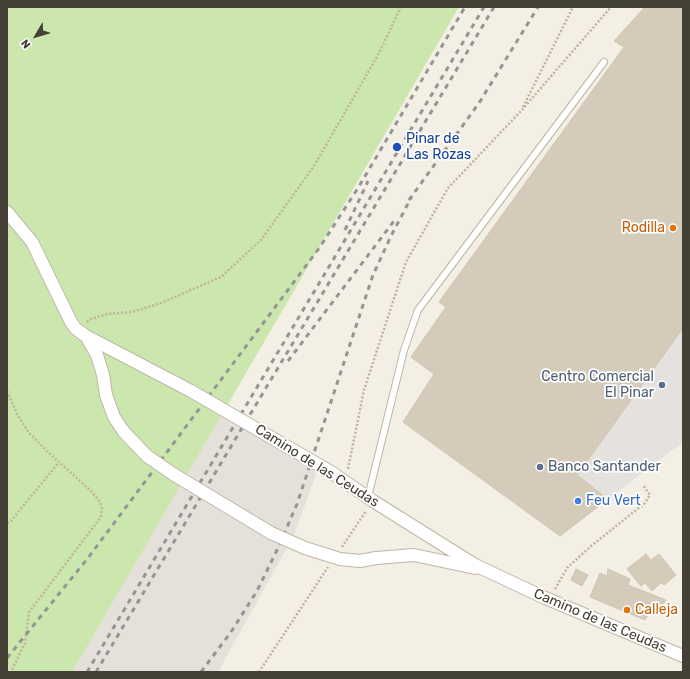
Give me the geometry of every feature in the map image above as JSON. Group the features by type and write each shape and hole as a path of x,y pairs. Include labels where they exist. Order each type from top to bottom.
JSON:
{"street":[{"path":"7,212 32,242 71,322 97,355 103,375 106,395 114,416 124,432 147,456 173,474 271,533 306,548 340,559 360,560 414,555 486,570"},
{"name":"Camino de las Ceudas","path":"81,333 190,391 331,472 370,499 475,565 550,600 683,656"}],"lane":[{"path":"370,499 404,350 418,310 604,62"}],"path":[{"path":"81,333 91,319 107,314 132,312 161,303 221,277 262,240 314,166 378,55 401,7"},
{"path":"521,111 573,7"},
{"path":"346,481 364,390 406,262 448,188 521,111 611,7"},
{"path":"7,391 17,414 29,433 59,462 74,474 100,502 102,508 100,517 29,612 25,643 11,672"},
{"path":"7,523 11,521 59,462"},
{"path":"550,600 567,568 590,547 645,503 650,495 643,485"},
{"path":"342,547 370,499"},
{"path":"259,672 328,567"}],"shaded area":[{"name":"Centro Comercial El Pinar","path":"683,328 683,442 608,499 577,475"},
{"path":"158,379 318,469 294,535 218,672 7,672"}],"green space":[{"path":"7,7 459,7 72,672 7,672"}],"building":[{"path":"645,7 683,7 683,328 577,475 608,499 560,536 403,422 434,374 411,357 446,307 439,302 624,47 614,41"},
{"path":"646,554 651,560 659,554 676,575 664,585 662,582 652,591 645,583 641,586 627,569"},
{"path":"576,569 588,575 582,586 571,580"},
{"path":"608,569 630,579 628,585 666,600 657,613 650,611 645,620 590,597 600,573 607,576"}],"railway":[{"path":"7,658 88,558 320,247 358,188 465,7"},
{"path":"87,672 484,7"},
{"path":"96,672 494,7"},
{"path":"409,200 479,103 538,7"},
{"path":"345,230 368,181"},
{"path":"201,672 231,632 257,591 279,546 297,504 373,275 412,196"},
{"path":"288,361 394,221"}],"place":[{"name":"Pinar de Las Rozas","path":"397,147"},
{"name":"Rodilla","path":"673,228"},
{"name":"Centro Comercial El Pinar","path":"662,385"},
{"name":"Banco Santander","path":"540,467"},
{"name":"Feu Vert","path":"578,501"},
{"name":"Calleja","path":"627,610"}]}
